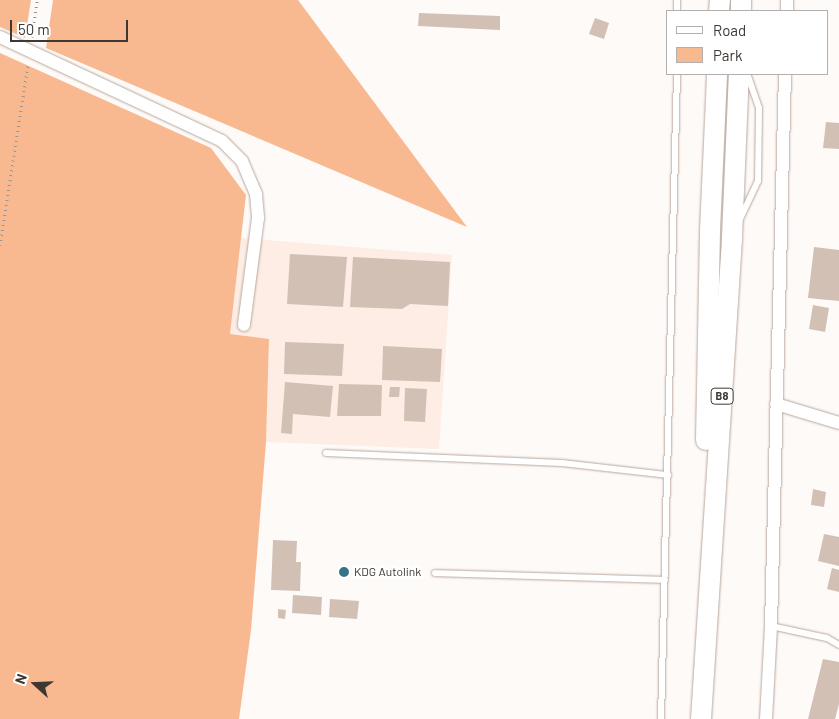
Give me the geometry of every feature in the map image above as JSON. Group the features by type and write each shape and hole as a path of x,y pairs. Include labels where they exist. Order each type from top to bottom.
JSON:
{"highway":[{"name":"B8","path":"701,719 710,230 717,75"},
{"name":"B8","path":"701,719 732,238 739,75"}],"street":[{"path":"0,37 222,141 242,161 256,194 258,218 244,325"},
{"path":"766,719 772,626 785,75"},
{"path":"776,404 839,423"}],"lane":[{"path":"661,719 677,75"},
{"path":"732,238 758,181 759,108 747,75"},
{"path":"326,453 562,463 668,476"},
{"path":"435,573 665,580"},
{"path":"772,626 827,638 839,645"}],"path":[{"path":"0,245 37,0"},
{"path":"0,230 5,221"}],"shaded area":[{"path":"241,238 452,255 439,449 266,442 269,339 230,334"}],"green space":[{"path":"0,0 31,0 25,38 0,27"},
{"path":"53,0 298,0 467,227 46,48"},
{"path":"0,53 211,148 246,195 230,334 269,339 266,442 251,630 239,719 0,719"}],"building":[{"path":"419,13 500,16 500,30 418,26"},
{"path":"595,18 609,23 604,39 589,34"},
{"path":"826,122 839,123 839,149 823,148"},
{"path":"814,247 839,250 839,301 808,298"},
{"path":"290,254 347,257 343,307 287,304"},
{"path":"353,257 450,262 448,306 410,304 402,309 350,307"},
{"path":"813,305 829,308 825,332 809,329"},
{"path":"285,342 344,344 342,376 284,374"},
{"path":"383,346 442,349 440,382 382,380"},
{"path":"285,382 333,386 330,417 293,414 292,434 281,433"},
{"path":"339,384 382,385 381,416 337,416"},
{"path":"390,387 400,387 399,397 389,397"},
{"path":"405,388 427,389 425,422 404,421"},
{"path":"813,489 826,492 824,507 811,505"},
{"path":"824,534 839,537 839,566 818,561"},
{"path":"273,540 297,541 296,562 301,562 300,591 271,590"},
{"path":"832,568 839,570 839,592 827,589"},
{"path":"293,595 322,597 321,615 292,613"},
{"path":"330,599 359,601 357,619 329,617"},
{"path":"278,609 286,610 285,619 278,618"},
{"path":"823,659 839,662 839,704 835,719 808,719"}],"place":[{"name":"KDG Autolink","path":"344,572"}]}
